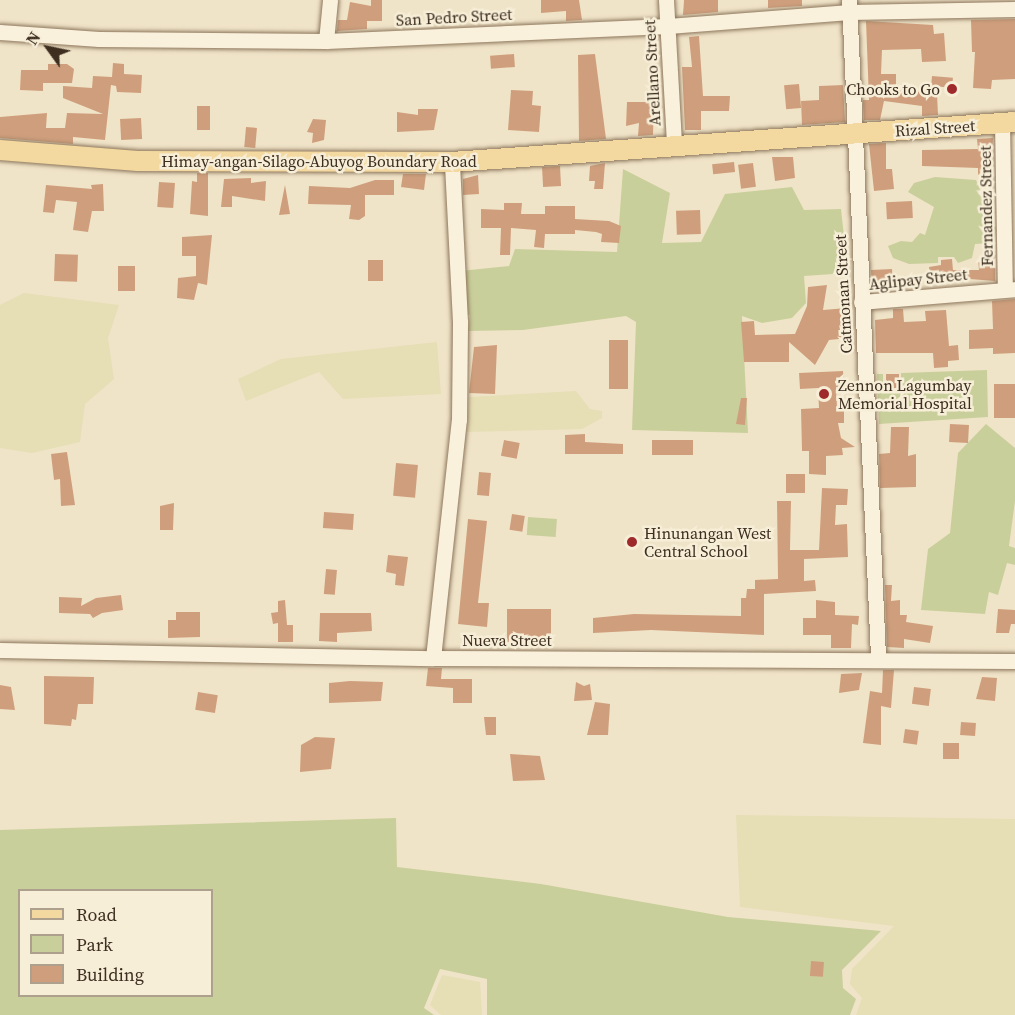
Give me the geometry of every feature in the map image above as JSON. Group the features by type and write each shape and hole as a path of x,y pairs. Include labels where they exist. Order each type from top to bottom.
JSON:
{"main road":[{"name":"Rizal Street","path":"854,134 1009,123"},
{"name":"Himay-angan-Silago-Abuyog Boundary Road","path":"0,150 138,161 452,162 674,144 854,134"}],"street":[{"path":"326,41 330,0"},
{"name":"Arellano Street","path":"666,0 674,144"},
{"name":"San Pedro Street","path":"0,32 99,39 326,41 668,26 849,6 1015,9"},
{"name":"Catmonan Street","path":"849,6 878,657"},
{"name":"Fernandez Street","path":"1009,123 1010,289"},
{"path":"433,658 459,420 460,322 452,162"},
{"name":"Aglipay Street","path":"861,302 1010,289"},
{"name":"Nueva Street","path":"0,650 433,658 878,657 1015,661"}],"shaded area":[{"path":"24,293 119,305 108,338 114,379 85,404 80,442 32,453 0,448 0,305"},
{"path":"437,342 441,394 343,399 319,372 246,401 238,379 281,359"},
{"path":"576,391 590,409 602,411 602,418 582,429 467,432 469,397"},
{"path":"736,815 1015,819 1015,1015 856,1015 862,998 850,984 852,969 894,926 740,907"},
{"path":"442,975 480,982 482,1015 441,1015 430,1005"}],"green space":[{"path":"623,169 670,193 662,243 701,242 725,194 792,187 804,210 841,209 848,273 804,276 806,303 792,318 762,323 742,316 748,433 632,430 636,322 626,316 523,330 468,331 470,315 466,315 460,271 509,266 515,249 617,252"},
{"path":"935,177 976,180 997,230 993,243 975,244 972,258 958,263 954,257 938,257 938,263 909,264 893,258 888,246 901,241 912,242 920,233 925,235 934,207 908,192 914,183"},
{"path":"987,370 988,417 879,424 877,374 883,374 883,390 901,391 901,373"},
{"path":"986,424 1015,448 1015,501 1009,546 1015,548 1015,565 1007,563 998,595 989,592 985,614 921,610 928,549 950,533 958,453"},
{"path":"528,517 557,519 556,537 527,535"},
{"path":"396,818 397,867 541,884 728,917 881,931 842,970 843,988 856,999 850,1015 487,1015 487,979 440,969 424,1008 434,1015 0,1015 0,830"}],"building":[{"path":"371,0 382,0 382,21 367,21 367,29 337,31 338,20 347,20 350,2 371,6"},
{"path":"541,0 579,0 582,20 566,21 566,11 541,13"},
{"path":"684,0 718,0 718,12 683,15"},
{"path":"768,0 802,0 802,6 768,8"},
{"path":"1015,19 1015,79 992,80 991,89 973,88 975,52 972,52 971,20"},
{"path":"866,21 933,25 934,34 944,33 946,61 922,62 921,49 882,50 881,74 896,74 896,88 937,94 938,115 922,116 922,106 884,101 880,120 864,120 863,100 869,100"},
{"path":"699,36 703,96 730,96 729,111 701,111 701,130 685,130 682,67 692,67 689,37"},
{"path":"514,54 515,67 491,69 490,56"},
{"path":"595,54 606,139 579,141 578,55"},
{"path":"113,63 124,64 124,74 142,75 141,93 117,92 116,86 111,85 105,140 73,137 73,144 0,138 0,117 47,113 46,128 65,128 67,113 103,114 63,98 63,86 92,88 93,76 112,77"},
{"path":"48,64 67,64 74,69 72,83 43,83 43,91 20,90 21,70 48,70"},
{"path":"932,76 953,78 952,88 931,86"},
{"path":"799,84 801,108 786,109 784,85"},
{"path":"843,85 845,122 802,125 801,101 819,100 819,86"},
{"path":"511,90 533,91 532,105 541,106 539,132 508,130"},
{"path":"627,102 654,102 653,135 638,136 639,123 626,126"},
{"path":"197,106 210,106 210,130 197,130"},
{"path":"418,109 438,109 434,130 397,132 397,112 418,115"},
{"path":"141,118 142,139 121,140 120,119"},
{"path":"313,119 326,120 324,140 312,143 313,133 307,132"},
{"path":"246,127 257,128 255,148 244,147"},
{"path":"993,138 990,175 978,175 978,168 922,166 922,150 978,149 977,139"},
{"path":"886,143 886,169 892,169 894,189 874,191 869,144"},
{"path":"772,157 793,157 795,178 775,181"},
{"path":"734,162 735,172 713,174 712,164"},
{"path":"605,163 603,189 594,189 595,181 589,181 590,166"},
{"path":"753,163 756,187 741,189 738,165"},
{"path":"560,166 561,186 543,187 542,167"},
{"path":"197,173 208,173 208,216 190,214 192,181 197,182"},
{"path":"403,174 426,174 424,190 401,187"},
{"path":"478,175 479,194 463,195 463,179"},
{"path":"251,178 251,183 266,181 265,201 232,196 232,207 221,207 224,179"},
{"path":"375,180 394,180 394,195 365,195 365,216 359,220 349,219 351,205 308,204 309,186 350,188"},
{"path":"159,182 175,183 173,208 157,207"},
{"path":"103,184 104,211 92,211 88,232 73,230 77,202 56,200 54,213 43,212 46,185 92,189 91,185"},
{"path":"285,185 290,214 279,215"},
{"path":"912,201 913,218 887,219 886,202"},
{"path":"504,203 522,203 521,214 545,214 545,206 575,206 575,219 609,221 621,226 619,243 601,242 602,234 575,230 575,234 545,234 544,248 534,247 536,230 511,228 510,255 500,255 501,228 481,228 481,209 504,210"},
{"path":"700,210 701,234 677,235 676,211"},
{"path":"212,235 207,285 198,283 194,300 177,298 178,278 196,276 196,256 182,256 182,237"},
{"path":"55,254 78,255 77,282 54,281"},
{"path":"995,258 995,281 957,278 931,281 929,267 941,265 941,260 952,259 953,270 979,270 978,260"},
{"path":"368,260 383,260 383,281 368,281"},
{"path":"118,266 135,266 135,291 118,291"},
{"path":"892,269 893,290 872,291 871,270"},
{"path":"827,285 823,310 847,308 849,338 829,340 815,365 789,342 789,362 744,362 741,322 754,321 755,335 795,334 807,306 808,287"},
{"path":"1015,299 1015,353 993,354 993,348 969,349 969,330 993,329 992,301"},
{"path":"893,309 903,309 904,322 926,321 925,311 946,310 949,346 958,345 959,360 948,361 948,367 934,368 933,353 876,353 875,320 893,318"},
{"path":"609,340 628,340 628,389 609,389"},
{"path":"497,345 495,394 469,393 474,347"},
{"path":"843,371 844,387 836,387 837,408 844,408 844,423 838,423 841,438 855,447 842,448 843,455 826,456 826,475 809,474 809,451 802,451 801,409 819,408 818,388 800,389 799,373"},
{"path":"886,374 899,374 899,389 886,389"},
{"path":"994,384 1015,384 1015,418 994,418"},
{"path":"741,398 747,398 745,425 736,424"},
{"path":"950,424 969,425 968,443 949,442"},
{"path":"891,427 909,427 908,456 916,454 916,487 880,488 879,454 890,453"},
{"path":"585,434 585,442 623,444 623,454 565,454 565,435"},
{"path":"504,440 520,443 517,459 501,456"},
{"path":"652,440 693,440 693,455 652,455"},
{"path":"67,452 75,505 61,506 60,479 54,480 51,454"},
{"path":"396,463 418,465 415,498 393,496"},
{"path":"479,472 491,473 489,496 477,495"},
{"path":"786,474 805,474 805,493 786,493"},
{"path":"822,488 848,489 847,505 836,505 835,525 847,524 848,557 804,559 804,581 815,580 816,591 764,594 764,635 651,630 593,633 593,618 634,614 741,616 741,598 746,598 747,589 755,589 755,580 778,579 777,501 791,501 790,550 819,550"},
{"path":"174,503 173,530 160,530 160,506"},
{"path":"324,512 354,514 353,530 323,528"},
{"path":"512,514 525,516 522,532 509,530"},
{"path":"468,519 487,521 478,603 489,603 487,627 458,624"},
{"path":"388,555 408,557 404,586 395,585 396,574 386,572"},
{"path":"326,569 337,570 335,595 324,594"},
{"path":"885,585 892,585 891,601 900,600 900,615 907,615 906,622 933,626 930,643 904,639 904,648 887,647"},
{"path":"121,595 123,610 102,613 93,618 90,614 59,613 59,597 82,598 81,606 96,598"},
{"path":"285,600 287,625 293,625 293,642 278,642 278,623 273,624 271,613 278,612 278,601"},
{"path":"816,600 835,602 835,615 859,616 858,625 852,624 851,648 831,648 831,635 803,635 803,618 816,618"},
{"path":"507,609 551,609 551,642 507,642"},
{"path":"998,609 1015,610 1015,624 1011,624 1009,633 996,633"},
{"path":"176,612 200,612 200,637 168,638 168,620 176,620"},
{"path":"320,613 371,613 372,631 337,633 337,642 319,641"},
{"path":"428,668 442,668 441,679 472,679 472,703 453,703 453,688 426,686"},
{"path":"883,670 894,670 891,708 881,706 881,745 863,743 870,691 882,693"},
{"path":"862,673 859,690 839,693 841,674"},
{"path":"44,676 94,677 93,704 78,704 76,720 72,719 71,726 44,724"},
{"path":"982,677 997,678 995,701 976,699"},
{"path":"383,682 381,701 329,703 329,683"},
{"path":"576,682 584,686 590,684 592,700 574,701"},
{"path":"0,685 11,687 15,710 0,709"},
{"path":"914,687 931,689 929,706 912,704"},
{"path":"198,692 218,695 215,713 195,710"},
{"path":"595,702 610,704 608,735 587,735"},
{"path":"484,717 496,717 496,735 486,735"},
{"path":"961,722 976,723 975,736 960,735"},
{"path":"905,729 919,731 917,745 903,743"},
{"path":"315,737 335,738 331,769 300,772 301,745"},
{"path":"943,743 959,743 959,759 943,759"},
{"path":"510,754 540,756 545,780 513,781"},
{"path":"811,961 824,962 823,977 810,976"}],"place":[{"name":"Chooks to Go","path":"952,89"},
{"name":"Zennon Lagumbay Memorial Hospital","path":"824,394"},
{"name":"Hinunangan West Central School","path":"632,542"}]}
